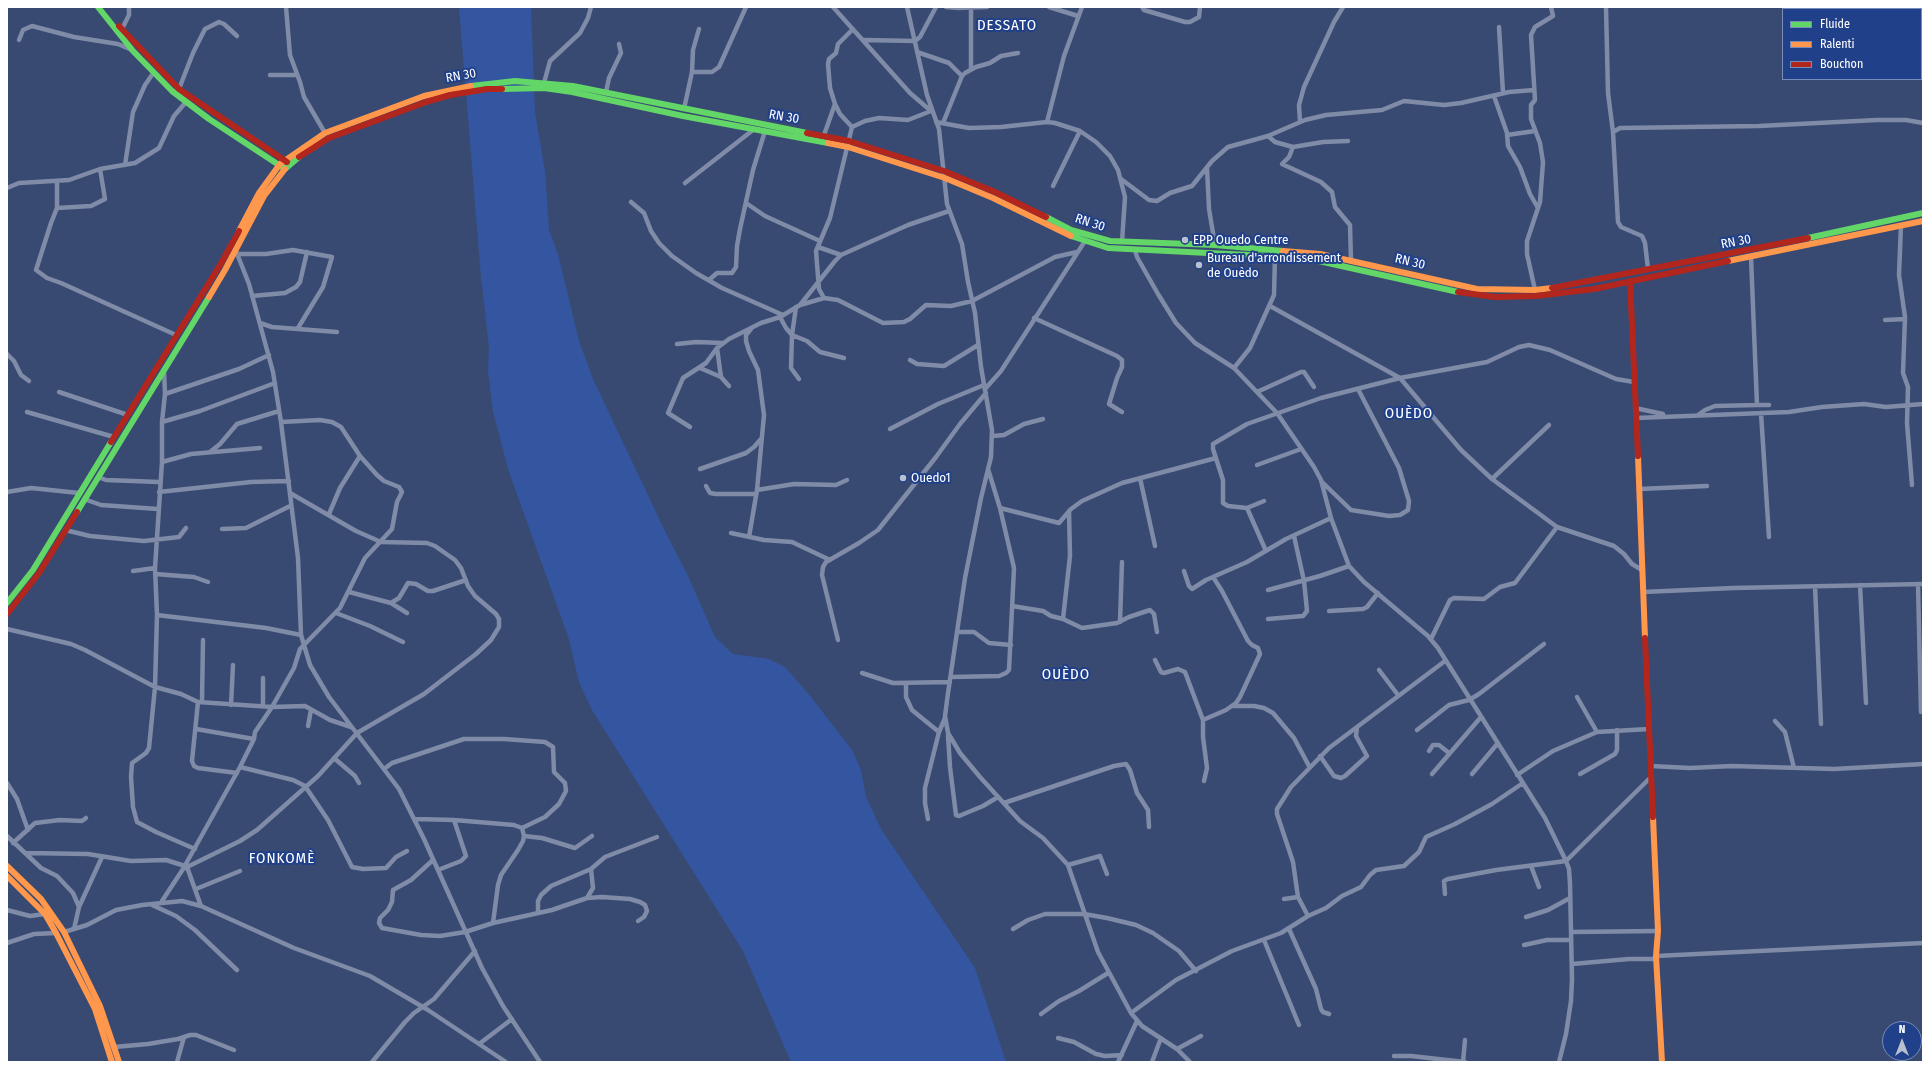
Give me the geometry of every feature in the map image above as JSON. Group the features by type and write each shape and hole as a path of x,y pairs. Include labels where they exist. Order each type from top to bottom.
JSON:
{"main road":[{"path":"100,8 122,29 179,90 285,164"},
{"path":"100,8 134,51 172,91 209,119 285,164"},
{"name":"RN 30","path":"285,164 325,133 417,98 450,89 487,83 515,81 544,83 606,92 684,109 824,135 945,178 993,198 1069,235 1108,248 1275,256 1319,261 1440,289 1495,297 1564,294 1923,221"},
{"name":"RN 30","path":"285,164 329,138 391,114 450,95 487,89 544,88 572,92 753,130 849,144 944,171 996,192 1071,230 1088,236 1122,242 1215,245 1312,253 1351,260 1477,288 1535,290 1564,287 1648,269 1750,250 1923,213"},
{"path":"7,614 34,580 84,500 236,253 264,196 285,164"},
{"path":"7,603 10,595 33,570 79,492 220,265 259,192 285,164"},
{"path":"1630,281 1658,931 1656,957 1662,1062"},
{"path":"7,866 41,900 64,932 100,1006 119,1062"},
{"path":"7,876 45,914 56,933 78,973 94,1009 112,1062"}],"street":[{"path":"122,29 129,15 129,7"},
{"path":"286,7 290,55 298,75 304,97 325,133"},
{"path":"544,83 550,62 569,41 580,33 588,18 591,7"},
{"path":"692,72 712,72 719,67 746,7"},
{"path":"833,7 910,92 931,111"},
{"path":"906,7 931,111 936,122 941,141 949,211 962,244 993,436 991,457 965,578 945,716 939,732 925,788 925,803 928,819"},
{"path":"864,40 915,41 920,37 936,7 988,7"},
{"path":"1049,7 1078,16"},
{"path":"1046,122 1064,56 1082,7"},
{"path":"1142,7 1147,11 1185,22 1190,22 1199,17 1200,7"},
{"path":"1300,122 1299,105 1304,87 1334,22 1343,7"},
{"path":"1535,290 1527,254 1527,241 1529,231 1538,208 1543,162 1540,142 1531,117 1531,105 1535,100 1532,30 1538,24 1551,18 1553,13 1551,7"},
{"path":"1606,7 1608,93 1618,222 1621,227 1642,236 1648,269"},
{"path":"972,8 972,68"},
{"path":"179,90 193,53 206,29 219,22 224,24 236,36"},
{"path":"19,40 23,30 32,26 74,37 118,44 134,51"},
{"path":"1499,27 1503,93"},
{"path":"684,109 699,29"},
{"path":"852,127 840,114 835,104 830,88 829,59 836,54 838,44 853,29"},
{"path":"606,92 609,78 621,53 619,44"},
{"path":"918,52 949,63 962,76"},
{"path":"943,123 962,76 972,68 986,65 1001,56 1018,53"},
{"path":"125,165 133,112 145,86 154,72"},
{"path":"270,75 298,75"},
{"path":"1121,179 1149,200 1153,201 1192,186 1219,153 1228,147 1268,136 1300,122 1326,115 1382,110 1404,101 1444,106 1503,93 1534,90"},
{"path":"1494,96 1507,135 1509,149 1520,167 1530,194 1538,208"},
{"path":"7,188 18,183 57,182 77,178 100,169 135,163 159,148 174,116 186,102"},
{"path":"824,135 835,104"},
{"path":"852,127 865,121 879,118 908,120 931,111"},
{"path":"1612,132 1620,128 1759,126 1877,120 1906,120 1923,123"},
{"path":"936,122 969,128 1001,127 1046,122 1055,123 1080,131 1096,142 1110,156 1121,179 1126,202 1122,242"},
{"path":"824,298 820,289 819,270 816,257 820,241 830,218 852,127"},
{"path":"685,184 753,130"},
{"path":"709,280 717,272 729,273 735,271 736,246 753,170 765,131"},
{"path":"1053,186 1080,131"},
{"path":"1507,135 1535,131"},
{"path":"1268,136 1275,142 1293,148 1323,142 1348,141"},
{"path":"1293,148 1289,157 1282,164 1321,182 1332,192 1335,207 1350,225 1351,260"},
{"path":"1207,168 1209,209 1215,245"},
{"path":"57,208 91,206 105,199 100,169"},
{"path":"57,182 57,208 36,270 47,278 61,282 176,334"},
{"path":"631,202 644,213 651,232 659,243 672,256 696,273 722,288 782,316 786,328 792,335 807,341 820,352 844,358"},
{"path":"746,203 765,216 820,241"},
{"path":"799,379 791,368 792,335 798,306 841,255 908,225 949,211"},
{"path":"1901,225 1899,275 1905,319 1903,373 1908,387 1907,404 1909,454 1912,485"},
{"path":"838,640 822,575 823,567 830,560 859,544 878,530 960,424 985,389 1001,371 1034,318 1073,262 1077,252 1085,241"},
{"path":"818,247 841,255"},
{"path":"298,328 323,287 332,257 293,250 266,254 236,253 260,322 275,383 298,558 301,635 310,665 329,697 399,789 415,819 465,932 512,1019 540,1062"},
{"path":"1135,250 1137,257 1176,323 1195,343 1234,368 1277,413 1321,480 1351,510 1389,516 1400,515 1408,510 1409,501 1399,468 1358,389"},
{"path":"252,296 285,293 296,287 300,282 307,252"},
{"path":"690,427 670,416 668,410 675,400 679,385 684,378 706,363 717,348 723,343 740,333 782,316 798,306 824,298 838,300 879,321 893,323 910,319 926,305 951,306 972,301 1056,257 1077,252"},
{"path":"1234,368 1250,348 1270,306 1274,295 1275,256"},
{"path":"1751,257 1757,405"},
{"path":"1270,306 1400,378 1460,450 1492,479 1557,527 1614,546 1624,554 1632,564 1642,570"},
{"path":"1034,318 1117,356 1122,360 1122,367 1109,404 1122,412"},
{"path":"1886,320 1905,319"},
{"path":"260,322 272,327 337,332"},
{"path":"746,335 752,328"},
{"path":"740,333 746,335"},
{"path":"746,335 749,351 758,370 764,415 756,492 749,537"},
{"path":"678,344 696,342 723,343"},
{"path":"910,360 917,364 944,366 978,345"},
{"path":"1264,502 1247,508 1228,506 1223,503 1223,480 1212,446 1239,427 1321,398 1400,378 1487,362 1519,347 1530,345 1550,350 1616,379 1634,382"},
{"path":"717,348 721,377"},
{"path":"7,354 14,362 21,375 29,381"},
{"path":"165,394 239,369 269,355"},
{"path":"700,368 721,377 729,386"},
{"path":"164,369 165,394 162,422 162,462 159,482 155,571 157,615 155,687 149,748 146,753 132,763 130,771 137,822 195,849"},
{"path":"1257,392 1301,372 1304,372 1314,386"},
{"path":"162,422 200,411 275,383"},
{"path":"890,429 938,404 985,389"},
{"path":"59,392 128,415"},
{"path":"1636,418 1761,413 1864,404 1886,407 1907,404 1923,404"},
{"path":"1698,415 1715,406 1769,406"},
{"path":"1635,408 1670,416"},
{"path":"210,452 220,444 237,424 279,411"},
{"path":"27,412 114,437"},
{"path":"1761,413 1769,537"},
{"path":"993,436 1004,435 1024,424 1043,420"},
{"path":"162,901 185,868 240,767 254,739 255,732 272,707 294,668 303,644 336,613 349,592 364,558 392,529 396,502 402,492 401,489 377,476 360,456 341,427 332,422 281,422"},
{"path":"1492,479 1549,425"},
{"path":"700,470 746,453 761,439"},
{"path":"162,462 191,454 260,448"},
{"path":"1257,465 1301,448"},
{"path":"329,514 340,488 360,456"},
{"path":"1000,508 1059,523 1069,511 1086,499 1122,483 1216,458"},
{"path":"951,677 999,676 1009,670 1014,568 1000,508 988,469"},
{"path":"98,477 106,480 159,482"},
{"path":"1140,478 1155,546"},
{"path":"706,486 710,493 716,494 756,492 794,484 836,485 847,480"},
{"path":"1321,480 1331,518 1349,566 1431,639 1545,818 1569,868 1572,964 1569,1017 1559,1062"},
{"path":"159,492 244,482 289,481"},
{"path":"1639,489 1707,486"},
{"path":"7,492 31,488 79,492"},
{"path":"185,868 240,841 284,807 305,786 318,776 357,733 424,694 476,654 491,640 499,627 499,619 496,614 475,596 455,560 435,546 427,544 381,542 356,531 329,514 290,493"},
{"path":"84,500 101,505 158,509"},
{"path":"222,529 246,528 290,506"},
{"path":"1247,508 1256,532 1266,551"},
{"path":"1062,619 1070,556 1069,511"},
{"path":"1184,570 1190,589 1195,588 1206,580 1247,562 1294,536 1331,518"},
{"path":"1431,639 1450,600 1454,598 1484,599 1500,587 1515,583 1557,527"},
{"path":"65,530 97,537 157,541 179,537 186,528"},
{"path":"731,533 749,537 792,542 830,560"},
{"path":"1268,619 1302,616 1306,614 1307,611 1304,581 1294,536"},
{"path":"1120,622 1122,562"},
{"path":"1268,590 1304,581 1349,566"},
{"path":"133,570 155,571 194,577 208,582"},
{"path":"1203,720 1233,706 1240,697 1260,651 1248,642 1222,591 1213,577"},
{"path":"391,603 400,598 408,583 416,584 428,591 433,591 466,580"},
{"path":"1643,592 1920,584 1921,712"},
{"path":"1860,585 1866,703"},
{"path":"1815,586 1821,724"},
{"path":"349,592 391,603 407,613"},
{"path":"1329,611 1363,609 1367,607 1378,593"},
{"path":"1012,606 1036,609 1082,628 1120,622 1150,610 1154,614 1157,632"},
{"path":"336,613 370,626 403,642"},
{"path":"157,615 193,618 266,628 301,635"},
{"path":"7,629 32,634 78,647 155,687 181,694 200,702 272,707 300,705 330,720 351,727"},
{"path":"957,632 974,632 989,643 1011,645"},
{"path":"203,640 200,702 192,761 194,766 198,768 237,772"},
{"path":"1417,730 1449,705 1470,700 1479,694 1544,644"},
{"path":"1156,660 1161,672 1180,669 1185,672 1203,720 1203,737 1207,768 1204,781"},
{"path":"1308,916 1298,897 1293,862 1277,814 1277,809 1290,787 1320,756 1398,695 1446,661"},
{"path":"231,705 233,665"},
{"path":"1379,670 1398,695"},
{"path":"862,673 893,683 906,684 950,682"},
{"path":"263,678 263,706"},
{"path":"906,684 906,697 912,710 939,732"},
{"path":"1577,697 1597,732"},
{"path":"1233,706 1259,707 1273,714 1294,738 1309,766"},
{"path":"308,726 311,710"},
{"path":"945,716 956,815 959,816 983,806 998,797"},
{"path":"1432,774 1481,717"},
{"path":"1775,721 1786,732 1794,768"},
{"path":"1320,756 1334,776 1341,778 1345,776 1368,756 1356,736 1357,727"},
{"path":"196,729 254,739"},
{"path":"1517,774 1554,751 1597,732 1649,729"},
{"path":"1580,774 1615,754 1617,730"},
{"path":"948,733 960,753 998,797 1020,820 1056,850 1068,865 1084,914 1108,973 1131,1013 1137,1021 1177,1049 1190,1062"},
{"path":"384,769 392,763 464,739 504,739 545,742 553,747 554,772 565,782 566,791 559,804 535,823 522,828 514,825 454,820 415,819"},
{"path":"1472,774 1498,743"},
{"path":"1428,751 1433,745 1439,745 1449,753"},
{"path":"334,758 355,776 359,783"},
{"path":"1004,803 1114,766 1126,764 1130,770 1137,792 1148,810 1149,827"},
{"path":"1651,766 1690,768 1732,766 1834,769 1923,764"},
{"path":"240,767 293,780 305,786 328,820 352,867 363,869 386,868 396,857 407,852"},
{"path":"1444,894 1444,881 1448,879 1496,870 1566,861 1651,777"},
{"path":"7,783 17,799 28,830"},
{"path":"1131,1013 1176,980 1196,971 1232,951 1264,940 1289,929 1308,916 1326,908 1342,896 1361,887 1376,870 1404,866 1419,852 1426,837 1455,824 1492,804 1523,783"},
{"path":"13,843 35,823 60,820 82,821 86,818"},
{"path":"438,870 461,861 466,856 454,820"},
{"path":"493,923 498,885 501,875 518,850 524,836 522,828"},
{"path":"7,836 41,868 57,876 73,893 79,907"},
{"path":"524,836 542,838 575,848 592,836"},
{"path":"538,912 538,901 544,891 551,886 591,869 606,857 657,837"},
{"path":"26,853 88,854 130,861 172,861 185,868 196,889 201,906"},
{"path":"1068,865 1100,856 1106,874"},
{"path":"74,929 79,907 102,857"},
{"path":"433,860 411,880 393,890 392,902 388,910 380,918 379,923 382,928 421,935 440,936 465,932 493,923 552,910 587,898 630,899 640,902 645,905 647,911 644,917 638,921"},
{"path":"1531,866 1539,887"},
{"path":"591,869 593,888 600,898"},
{"path":"196,889 240,871"},
{"path":"587,898 593,888"},
{"path":"1284,899 1298,897"},
{"path":"1526,917 1548,910 1570,898"},
{"path":"152,905 162,901 182,901 201,906 294,948 370,976 428,1010 506,1062"},
{"path":"64,932 87,925 116,910 142,904 152,905 176,916 195,930 237,970"},
{"path":"7,910 30,916 45,914"},
{"path":"1013,929 1028,920 1045,914 1084,914 1101,917 1144,928 1179,951 1196,971"},
{"path":"1289,929 1316,990 1321,1009 1323,1012 1329,1014"},
{"path":"1571,932 1658,931"},
{"path":"7,943 34,934 56,933"},
{"path":"1264,940 1299,1025"},
{"path":"1524,945 1547,940 1571,940"},
{"path":"1572,964 1656,957 1923,943"},
{"path":"372,1062 405,1022 421,1007 440,993 475,951"},
{"path":"1041,1014 1059,1000 1079,991 1108,973"},
{"path":"479,1044 512,1019"},
{"path":"1118,1062 1137,1021"},
{"path":"114,1047 148,1044 196,1035 234,1050"},
{"path":"1177,1049 1201,1036"},
{"path":"177,1062 184,1037"},
{"path":"1058,1038 1074,1042 1096,1054 1113,1056 1122,1055"},
{"path":"1152,1062 1161,1038"},
{"path":"1394,1056 1411,1056 1464,1062 1465,1040"}],"shaded area":[{"path":"459,7 531,7 535,112 545,171 549,230 558,254 579,341 593,379 664,529 688,576 715,637 733,654 769,659 785,667 811,697 852,750 861,770 866,797 881,829 975,968 1006,1062 791,1062 743,951 592,710 579,682 569,639 509,472 493,412 488,371 489,347 481,277"}],"traffic: fast":[{"path":"98,7 133,51 172,91 209,119 285,169 299,157"},
{"path":"471,86 515,81 573,86 807,133"},
{"path":"502,89 544,88 572,92 683,116 828,143"},
{"path":"1808,238 1923,213"},
{"path":"1046,217 1071,230 1110,241 1215,245 1283,251"},
{"path":"1071,236 1108,248 1288,257 1319,261 1458,292"},
{"path":"77,512 209,297"},
{"path":"7,603 33,570 111,442"}],"traffic: slow":[{"path":"280,164 325,133 424,96 471,86"},
{"path":"828,143 848,147 945,178 993,198 1071,236"},
{"path":"239,231 259,193 280,164"},
{"path":"209,297 264,196 285,169"},
{"path":"1728,261 1923,221"},
{"path":"1283,251 1320,254 1477,289 1535,290 1552,288"},
{"path":"1638,456 1645,638"},
{"path":"1653,817 1658,931 1656,956 1662,1062"},
{"path":"7,866 41,899 64,932 100,1006 119,1062"},
{"path":"7,876 45,914 56,933 95,1009 112,1062"}],"traffic: jam":[{"path":"119,26 179,89 287,162"},
{"path":"299,157 329,138 426,102 450,95 487,89 502,89"},
{"path":"807,133 849,141 944,171 995,192 1046,217"},
{"path":"111,442 220,265 239,231"},
{"path":"1552,288 1808,238"},
{"path":"1458,292 1495,297 1536,296 1594,289 1728,261"},
{"path":"1630,281 1638,456"},
{"path":"7,614 39,573 77,512"},
{"path":"1645,638 1653,817"}],"place":[{"name":"EPP Ouedo Centre","path":"1185,240"},
{"name":"Bureau d'arrondissement de Ouèdo","path":"1199,265"},
{"name":"Ouedo1","path":"903,478"}],"district":[{"name":"DESSATO","path":"1007,26"},
{"name":"OUÈDO","path":"1409,414"},
{"name":"OUÈDO","path":"1066,675"},
{"name":"FONKOMÈ","path":"282,859"}]}
